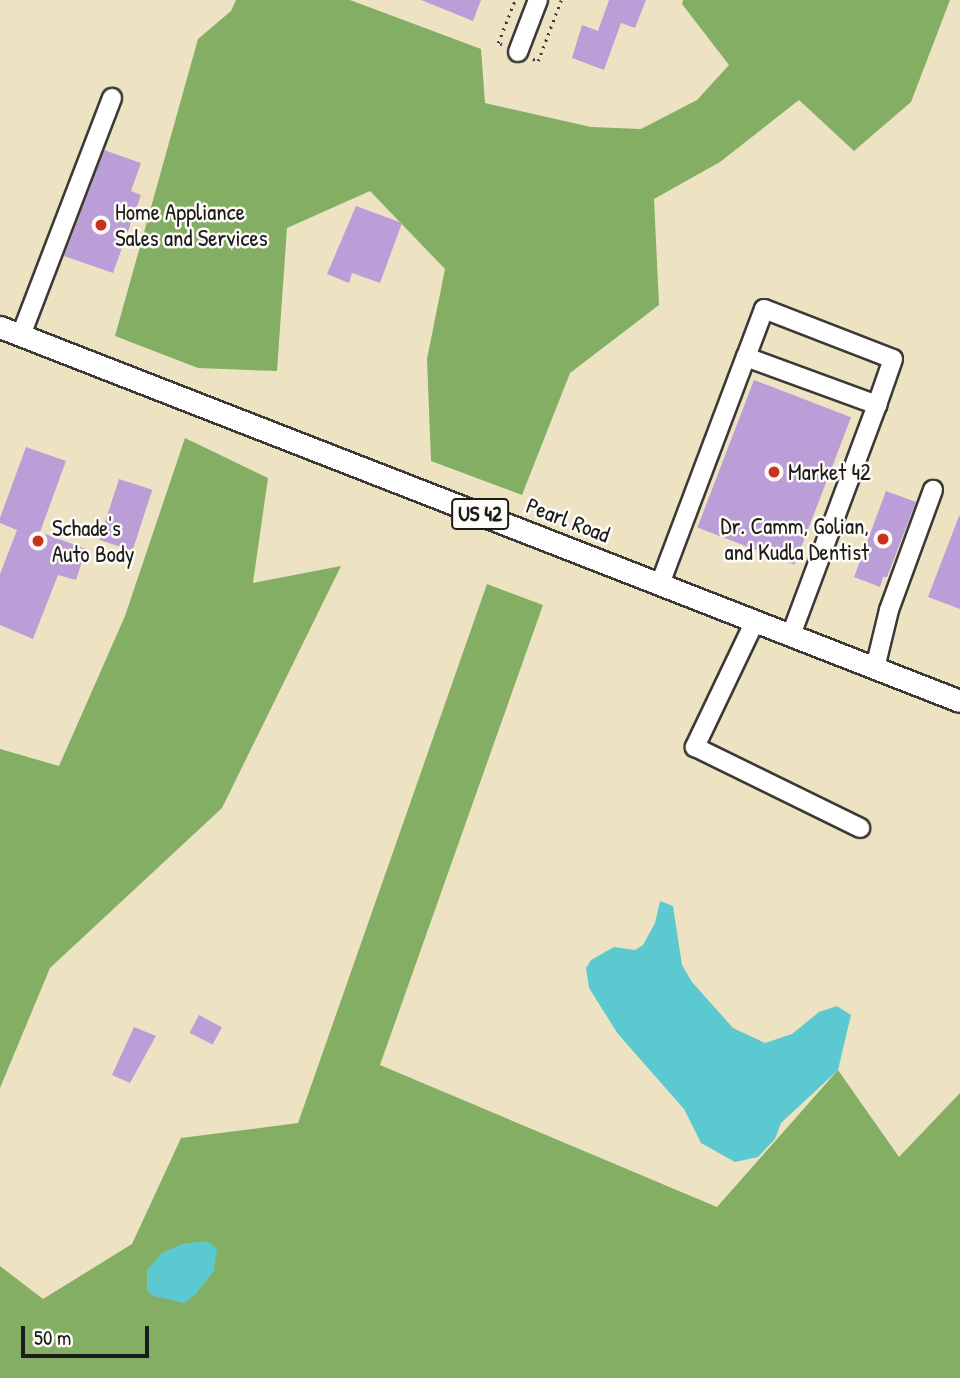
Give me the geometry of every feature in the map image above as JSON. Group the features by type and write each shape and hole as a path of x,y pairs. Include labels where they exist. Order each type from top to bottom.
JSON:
{"main road":[{"name":"Pearl Road","path":"0,327 960,701"}],"street":[{"path":"519,52 538,0"},
{"path":"21,335 112,98"},
{"path":"660,584 764,309 893,359 791,635"},
{"path":"746,357 877,405"},
{"path":"874,668 889,610 933,490"},
{"path":"755,621 695,747 860,828"}],"path":[{"path":"538,61 561,0"}],"green space":[{"path":"236,0 350,0 481,49 485,103 591,127 641,129 697,100 729,65 682,4 683,0 950,0 911,102 854,151 799,100 720,162 654,199 659,305 570,373 522,495 431,461 427,359 445,269 370,191 287,228 277,371 198,368 115,336 198,39 231,11"},
{"path":"185,438 268,478 253,583 341,566 222,808 50,968 0,1088 0,749 59,766 125,616"},
{"path":"487,584 543,605 380,1065 717,1207 838,1070 899,1157 960,1093 960,1378 0,1378 0,1266 43,1299 132,1244 181,1138 298,1123"}],"water":[{"path":"660,901 673,906 682,965 692,982 733,1028 765,1043 792,1034 819,1012 837,1006 851,1015 838,1070 781,1123 775,1139 758,1157 735,1162 701,1143 684,1109 618,1034 589,988 586,968 591,960 614,947 635,950 643,945 655,923"},
{"path":"206,1241 217,1248 214,1271 195,1295 185,1303 154,1296 147,1291 147,1270 162,1253 182,1244"}],"building":[{"path":"421,0 481,0 473,21"},
{"path":"609,0 646,0 635,28 621,23 604,70 572,58 582,25 598,31"},
{"name":"Home Appliance Sales and Services","path":"104,150 141,163 131,191 141,195 113,273 64,256"},
{"path":"356,206 402,223 380,283 352,273 349,283 327,274"},
{"name":"Market 42","path":"754,380 851,417 794,565 697,528"},
{"name":"Schade's Auto Body","path":"26,447 66,461 40,532 86,549 76,580 58,575 33,639 0,625 0,574 17,530 0,523 0,518"},
{"path":"119,479 152,490 133,551 99,540"},
{"name":"Dr. Camm, Golian, and Kudla Dentist","path":"886,491 916,502 887,577 883,577 880,587 854,577"},
{"path":"960,516 960,609 928,597"},
{"path":"199,1015 222,1027 213,1045 190,1033"},
{"path":"134,1027 156,1036 130,1083 112,1075"}],"place":[{"name":"Home Appliance Sales and Services","path":"101,225"},
{"name":"Market 42","path":"774,472"},
{"name":"Dr. Camm, Golian, and Kudla Dentist","path":"883,539"},
{"name":"Schade's Auto Body","path":"38,541"}]}
